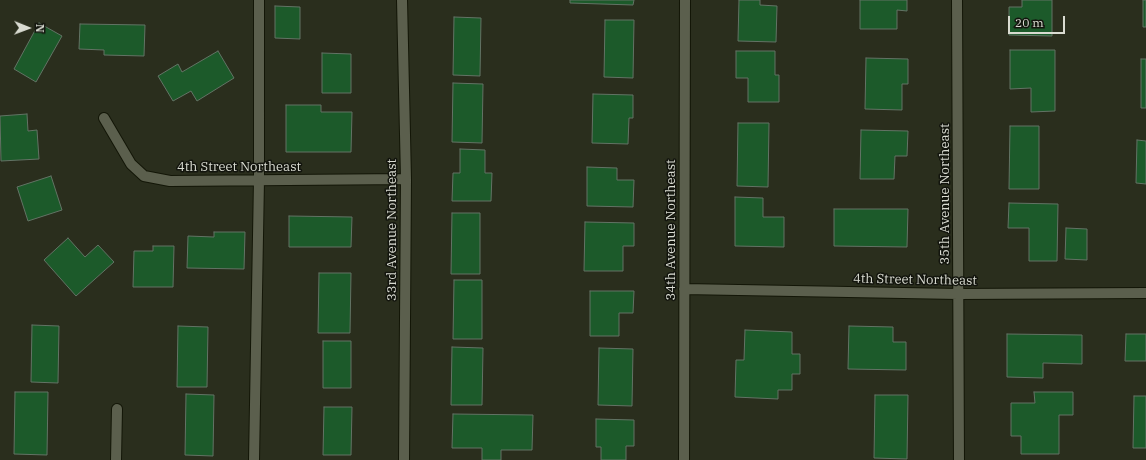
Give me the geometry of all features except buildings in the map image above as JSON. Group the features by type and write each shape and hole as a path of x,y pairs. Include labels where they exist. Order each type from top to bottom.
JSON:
{"street":[{"path":"254,460 259,180 259,0"},
{"name":"33rd Avenue Northeast","path":"402,0 406,179 404,460"},
{"name":"34th Avenue Northeast","path":"684,460 685,0"},
{"name":"35th Avenue Northeast","path":"957,0 959,460"},
{"name":"4th Street Northeast","path":"104,118 131,164 144,176 170,181 406,179"},
{"name":"4th Street Northeast","path":"684,288 958,294 1146,293"},
{"path":"116,460 117,409"}]}
